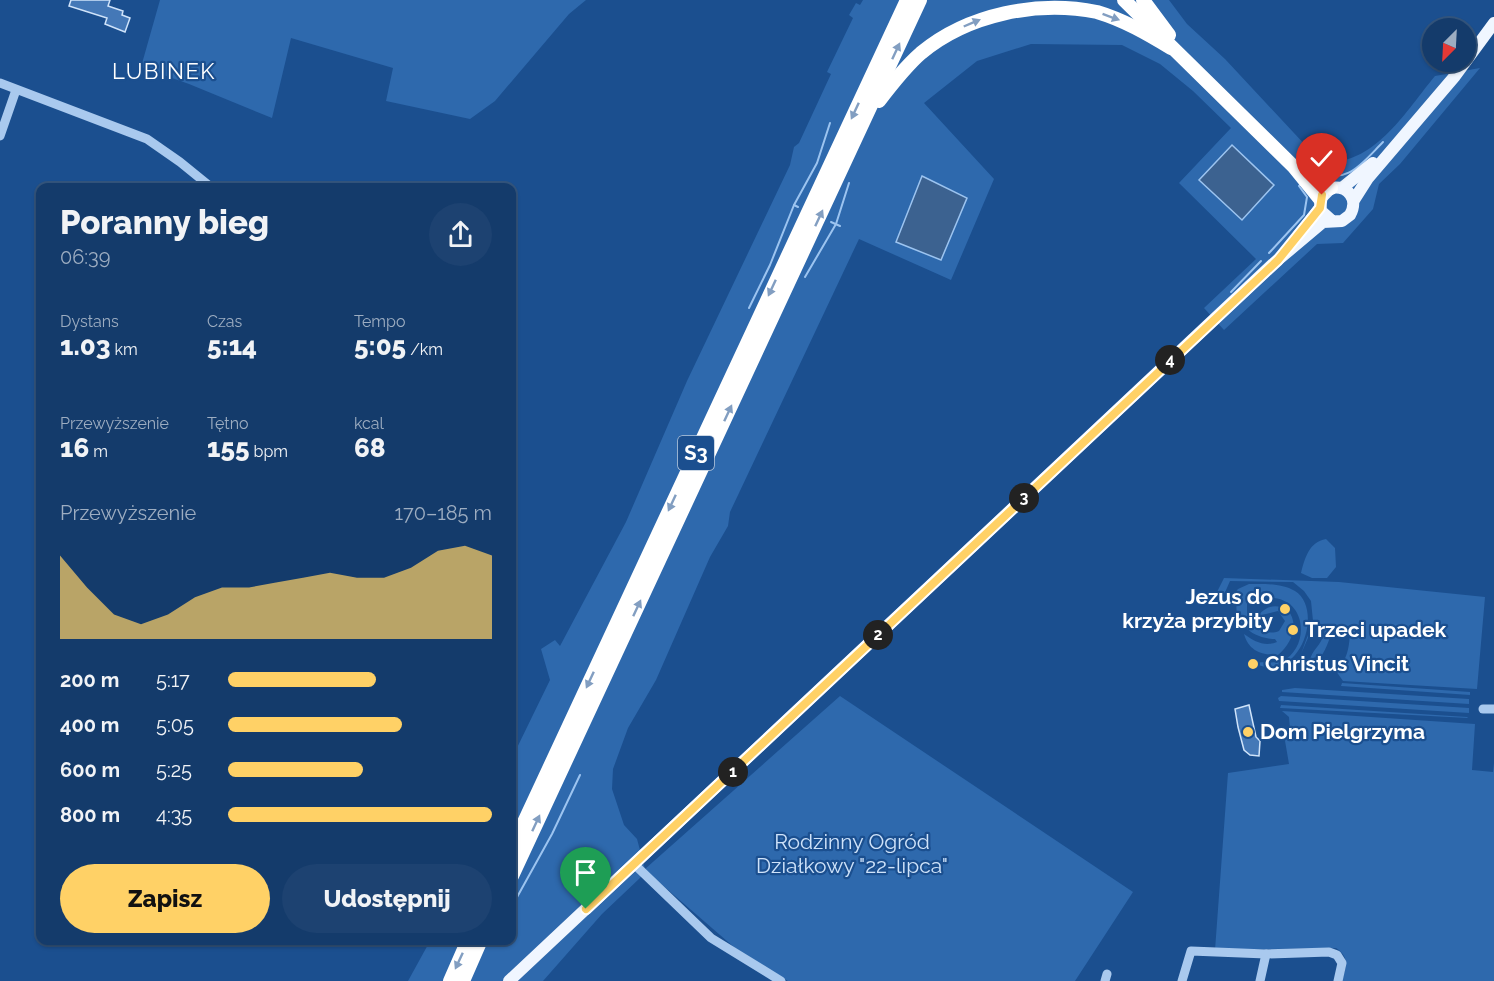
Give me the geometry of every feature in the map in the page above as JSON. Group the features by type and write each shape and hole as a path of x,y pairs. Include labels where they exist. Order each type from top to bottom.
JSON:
{"highway":[{"name":"S3","path":"516,839 907,0"},
{"name":"S3","path":"516,867 920,0"},
{"path":"1124,0 1311,175 1337,188"},
{"path":"1134,0 1170,41 1280,153 1320,204"},
{"path":"1143,0 1170,41"},
{"path":"863,123 900,74 923,51 965,26 1012,10 1044,7 1097,12 1170,41"},
{"path":"450,981 466,945"},
{"path":"463,981 480,945"}],"main road":[{"path":"509,981 1278,260 1323,222 1342,221 1347,218 1353,210 1358,190 1455,76 1494,23"},
{"path":"1278,260 1320,204 1337,188 1351,183 1409,130"},
{"path":"1337,188 1351,195 1354,200"},
{"path":"1320,204 1323,214 1331,220"}],"street":[{"path":"0,83 147,139 205,183"},
{"path":"0,136 16,90"},
{"path":"1483,709 1494,709"},
{"path":"634,864 711,938 781,981"},
{"path":"1182,981 1191,951 1266,954 1329,952 1337,955 1342,963 1338,981"},
{"path":"1260,981 1266,954"}],"green space":[{"path":"160,0 586,0 569,14 495,101 470,119 386,101 393,68 291,38 272,118 141,67"},
{"name":"Rodzinny Ogród Działkowy \"22-lipca\"","path":"863,0 1169,0 1187,24 1225,59 1321,162 1340,161 1357,156 1372,146 1400,120 1435,76 1476,72 1476,69 1480,68 1400,164 1379,184 1373,209 1343,243 1317,244 1224,330 1204,308 1256,259 1179,183 1231,128 1193,91 1160,64 1122,45 1031,44 977,61 924,103 994,179 951,280 859,239 730,512 728,526 710,557 656,680 628,728 613,769 612,789 624,825 637,839 645,869 840,696 1133,892 1075,981 788,981 735,948 645,870 640,878 602,914 543,981 408,981 428,945 516,945 516,750 550,680 541,649 555,640 560,646 626,522 687,381 790,165 794,147 799,143 831,74 827,72 853,18 849,15 856,3 860,5"},
{"path":"1326,539 1335,548 1336,567 1327,578 1312,578 1301,573 1306,556 1312,547 1315,543"},
{"path":"1224,578 1339,582 1485,597 1477,689 1343,681 1336,671 1346,656 1350,626 1333,626 1322,655 1310,667 1316,657 1310,659 1321,641 1326,624 1314,624 1301,654 1313,621 1311,601 1304,591 1293,582 1230,581 1223,597 1214,598"},
{"path":"1249,584 1273,584 1284,587 1295,591 1304,600 1308,614 1303,643 1295,655 1284,664 1270,667 1254,663 1279,662 1291,655 1300,637 1299,617 1294,608 1285,601 1274,598 1260,598 1247,604 1247,618 1253,625 1265,632 1279,631 1285,621 1278,611 1262,615 1262,620 1256,618 1270,607 1278,606 1287,609 1293,621 1293,633 1287,645 1278,655 1256,651 1246,640 1244,634 1260,643 1277,642 1275,639 1258,636 1240,621 1236,605 1238,596 1234,594 1238,589"},
{"path":"1342,683 1470,692 1470,695 1341,686"},
{"path":"1295,688 1469,699 1469,704 1282,692 1282,690"},
{"path":"1281,696 1469,708 1469,713 1279,701 1278,698"},
{"path":"1281,705 1467,717 1468,718 1280,708"},
{"path":"1282,711 1475,724 1472,770 1493,772 1494,763 1494,981 1342,981 1346,967 1345,959 1336,948 1215,950 1228,773 1289,764 1284,735 1290,729 1289,717"}],"shaded area":[{"path":"1232,145 1274,185 1242,220 1199,180"},
{"path":"922,176 967,198 941,260 896,242"}],"building":[{"path":"71,0 110,0 108,6 123,11 122,15 130,18 125,32 105,24 107,18 69,6"},
{"name":"Dom Pielgrzyma","path":"1249,705 1256,737 1260,741 1259,756 1250,755 1244,750 1238,727 1235,709"}],"waterway":[{"path":"798,207 794,205 817,163 830,123"},
{"path":"1316,169 1317,167 1336,175 1345,174 1361,164 1383,142"},
{"path":"805,277 836,224 849,183"},
{"path":"1269,253 1304,215 1307,197 1299,186 1301,184"},
{"path":"749,308 770,265 794,205"},
{"path":"831,222 840,226"},
{"path":"1231,292 1261,261"},
{"path":"516,899 552,834 580,775"}],"place":[{"name":"Jezus do krzyża przybity","path":"1285,609"},
{"name":"Trzeci upadek","path":"1293,630"},
{"name":"Christus Vincit","path":"1253,664"},
{"name":"Dom Pielgrzyma","path":"1248,732"}],"district":[{"name":"LUBINEK","path":"164,71"}],"route":[{"path":"586,909 1278,260 1320,208 1322,195"}]}
